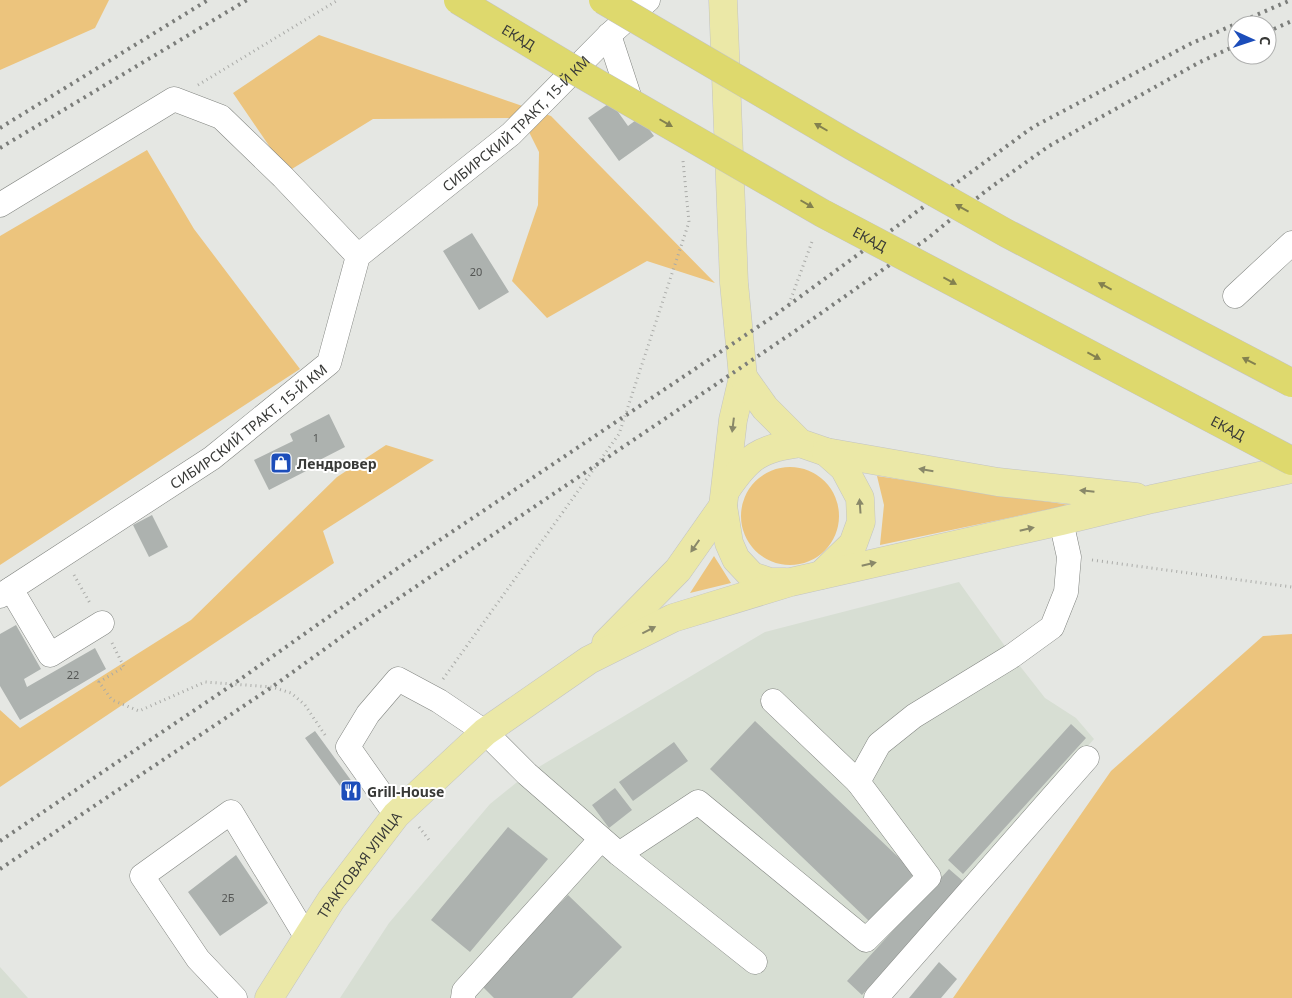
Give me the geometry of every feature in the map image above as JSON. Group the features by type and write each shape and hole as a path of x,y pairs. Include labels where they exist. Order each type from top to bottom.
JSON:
{"highway":[{"name":"ЕКАД","path":"458,0 576,71 822,213 1292,460"},
{"path":"602,0 852,146 1006,233 1292,383"}],"main road":[{"path":"722,0 734,284 743,378 733,420 725,498 728,543 736,559 752,576 770,582 791,582"},
{"path":"743,378 765,408 800,443 826,452 998,482 1152,499"},
{"path":"590,660 678,570 725,498 740,469 756,456 777,446 800,443"},
{"path":"821,575 853,544 861,522 860,498 844,468 826,452"},
{"path":"590,660 673,618 791,582 1152,499 1292,469"},
{"name":"ТРАКТОВАЯ УЛИЦА","path":"269,998 330,900 408,821 485,732 590,660"}],"street":[{"name":"СИБИРСКИЙ ТРАКТ, 15-Й КМ","path":"5,593 212,458 329,362 358,256 511,134 609,36 648,0"},
{"path":"609,36 631,102"},
{"path":"0,205 174,99 221,117 283,177 358,256"},
{"path":"1234,296 1292,243"},
{"path":"858,782 879,744 914,716 1012,656 1052,627 1066,592 1069,557 1061,521"},
{"path":"5,593 50,655 102,623"},
{"path":"408,821 348,747 368,714 398,679 431,697 485,732 527,774 601,839 755,962"},
{"path":"619,854 698,802 866,940 929,877 858,782 773,701"},
{"path":"876,998 1088,758"},
{"path":"235,998 198,959 142,876 231,812 307,938"},
{"path":"463,998 464,991 601,839"}],"path":[{"path":"174,99 338,0"},
{"path":"431,697 619,434 689,222 683,156"},
{"path":"789,304 813,239"},
{"path":"1069,557 1292,587"},
{"path":"101,684 112,700 139,711 205,682 272,687 291,693 305,705 313,720"},
{"path":"408,821 429,840"}],"shaded area":[{"path":"0,0 109,0 95,28 0,70"},
{"path":"319,35 551,116 715,283 647,261 547,318 512,281 538,205 539,152 522,118 373,119 287,172 233,93"},
{"path":"147,150 194,229 300,369 0,565 0,236"},
{"path":"386,445 434,460 323,531 334,563 0,787 0,710 20,728 191,620 337,477"},
{"path":"790,467 809,470 825,481 836,497 839,516 836,535 825,551 809,562 790,565 771,562 755,551 744,535 741,516 744,497 755,481 771,470"},
{"path":"877,476 1070,505 880,545 884,505"},
{"path":"714,556 731,583 690,593"},
{"path":"959,582 1045,698 1076,718 1094,739 868,998 340,998 389,923 490,804 527,774 765,632"},
{"path":"1292,634 1292,998 953,998 1111,771 1263,636"},
{"path":"0,967 28,998 0,998"}],"building":[{"path":"611,102 628,126 640,117 654,136 619,161 588,118"},
{"path":"472,233 509,292 479,310 443,251"},
{"path":"329,414 345,447 306,467 308,470 269,490 254,460 293,441 290,434"},
{"path":"152,515 168,547 149,557 133,525"},
{"path":"16,625 41,669 24,679 27,687 95,648 106,669 20,720 0,686 0,634"},
{"path":"755,721 915,873 869,921 710,769"},
{"path":"1071,724 1086,738 963,874 948,860"},
{"path":"315,731 361,794 351,801 305,738"},
{"path":"674,742 688,761 633,801 619,782"},
{"path":"615,788 632,810 609,828 592,805"},
{"path":"508,827 548,859 470,952 431,920"},
{"path":"236,855 268,903 220,936 188,892"},
{"path":"949,869 964,882 862,995 847,981"},
{"path":"568,895 622,947 572,998 494,998 481,985"},
{"path":"939,962 957,979 941,998 909,998"}],"railway":[{"path":"0,128 208,0"},
{"path":"0,148 247,0"},
{"path":"0,841 232,685 395,570 771,318 1033,127 1192,43 1291,0"},
{"path":"1277,28 1292,21"},
{"path":"0,869 272,687 347,633 807,323 928,238 987,190 1049,146 1200,62 1227,50"}],"place":[{"name":"Лендровер","path":"281,463"},
{"name":"Grill-House","path":"351,791"}]}
